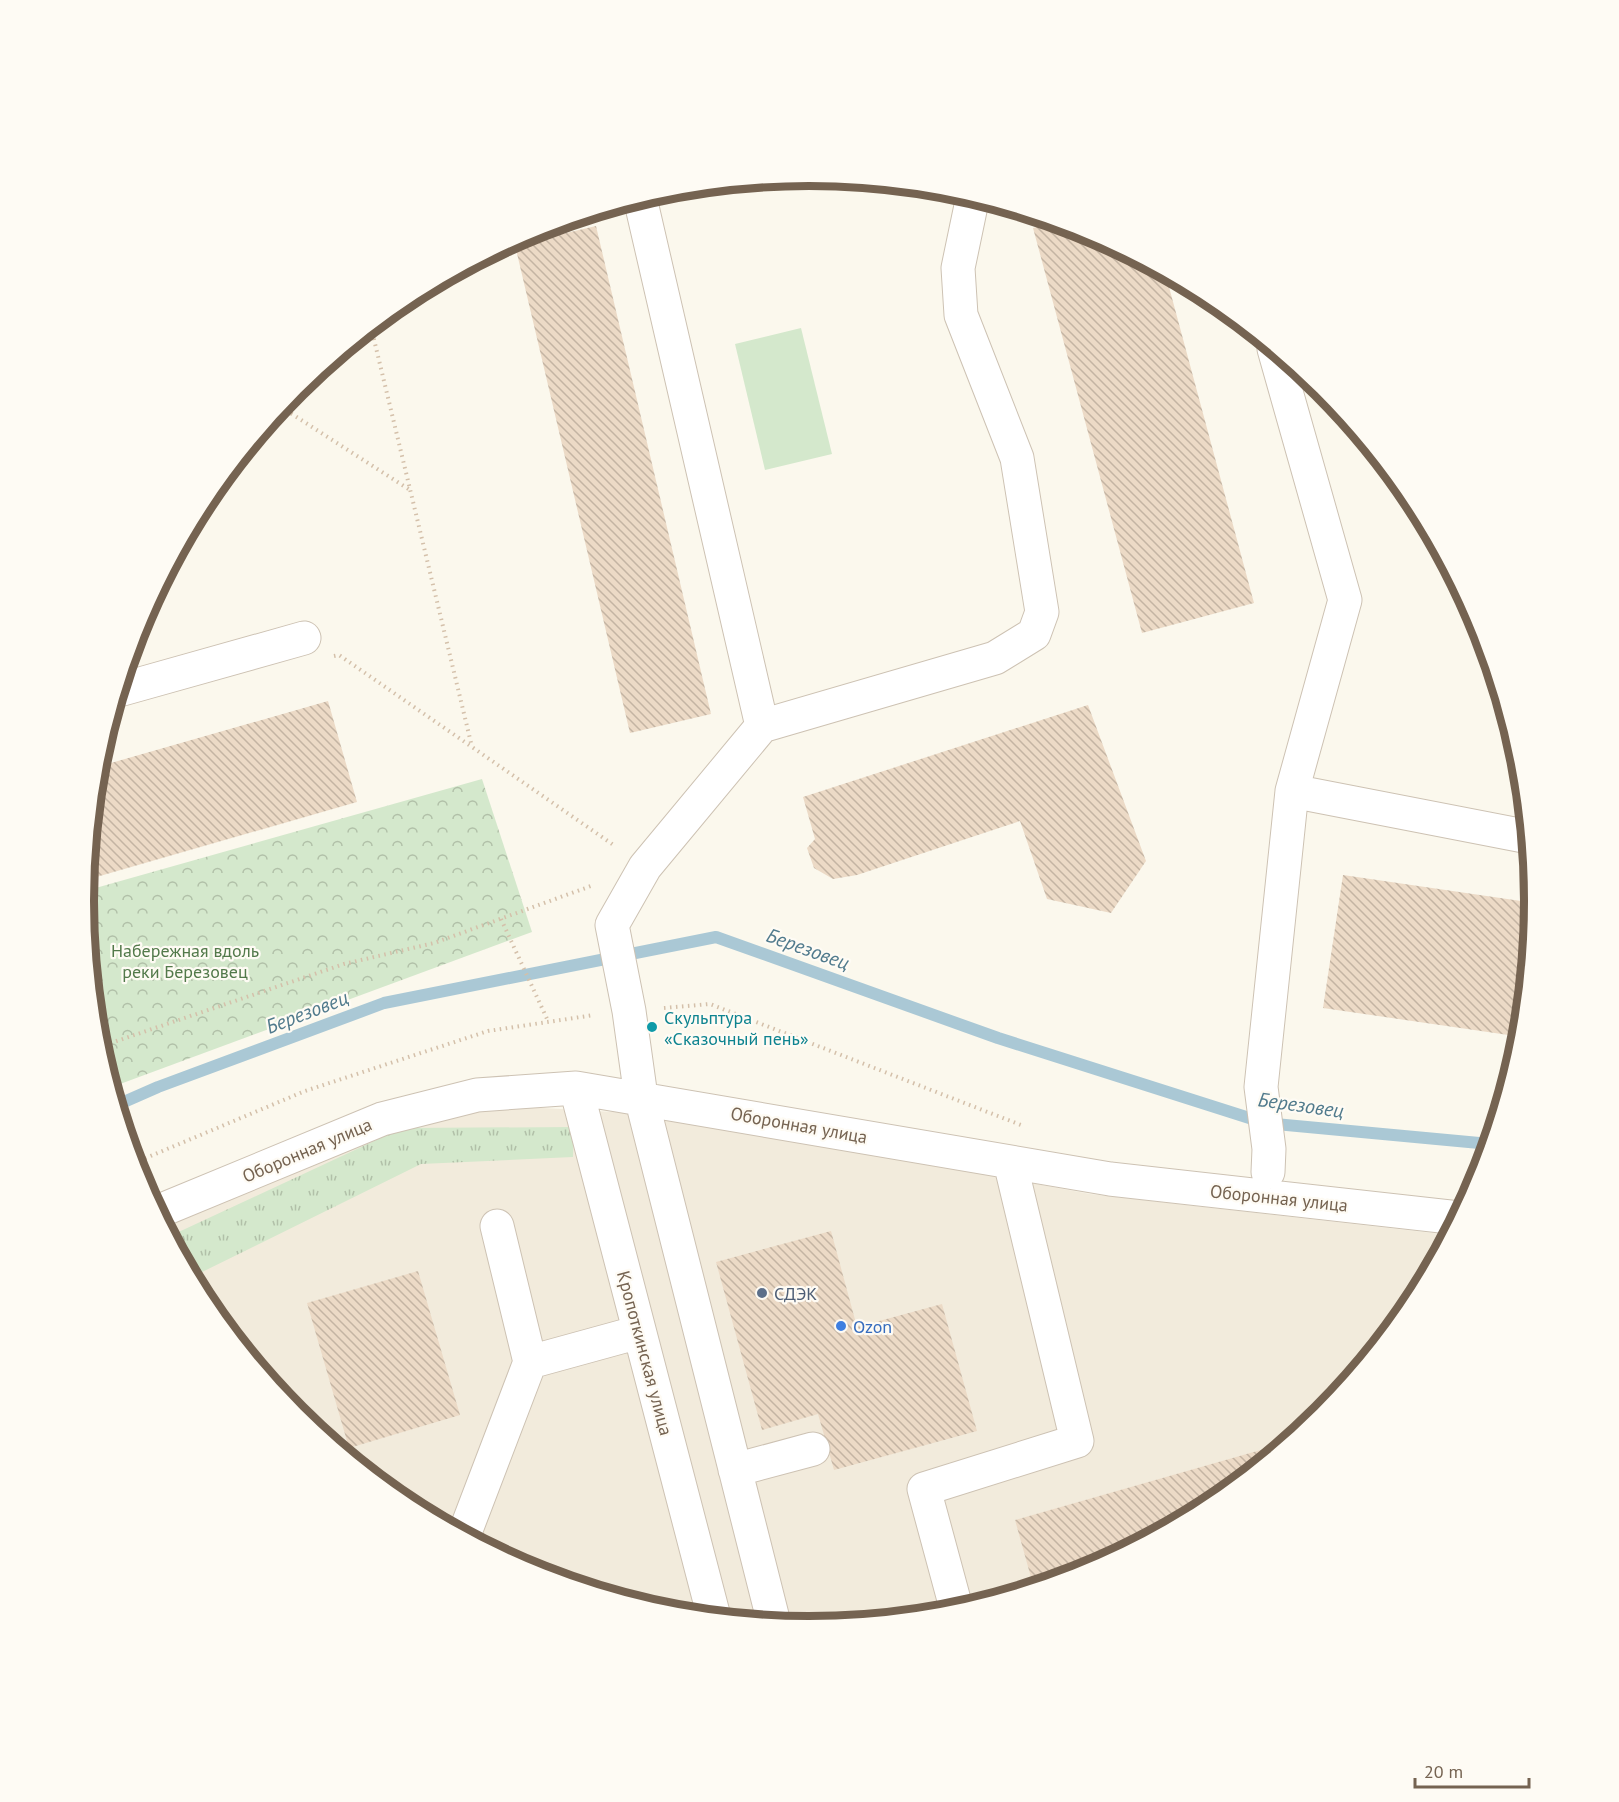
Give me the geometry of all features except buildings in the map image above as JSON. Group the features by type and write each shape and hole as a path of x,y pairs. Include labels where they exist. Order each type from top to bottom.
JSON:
{"street":[{"path":"772,1614 641,1097 629,1011 622,985 612,925 645,867 762,726 995,658 1034,634 1042,612 1017,458 962,315 958,268 971,205"},
{"path":"642,206 762,726"},
{"path":"1268,1172 1269,1149 1261,1087 1292,791 1345,600 1277,360"},
{"path":"127,688 316,648"},
{"path":"1292,791 1521,835"},
{"name":"Оборонная улица","path":"164,1209 382,1119 477,1095 576,1088 641,1097 1110,1179 1451,1217"},
{"name":"Кропоткинская улица","path":"576,1088 712,1609"},
{"path":"954,1601 924,1489 1077,1441 1010,1162"},
{"path":"467,1528 530,1362 497,1226"},
{"path":"530,1362 639,1332"},
{"path":"735,1470 813,1449"}],"path":[{"path":"373,335 472,748"},
{"path":"289,412 411,490"},
{"path":"316,648 339,655 645,867"},
{"path":"109,1044 344,964 434,943 645,867"},
{"path":"501,919 548,1021"}],"shaded area":[{"path":"508,1106 665,1115 1090,1194 1442,1234 1429,1259 1377,1336 1315,1407 1281,1439 1207,1496 1126,1542 1083,1562 995,1592 903,1610 810,1616 716,1610 624,1592 536,1562 493,1542 412,1496 338,1439 304,1407 242,1336 215,1298 171,1222 403,1121"}],"green space":[{"path":"801,328 832,454 765,470 735,344"},
{"name":"Набережная вдоль реки Березовец","path":"482,779 532,932 119,1085 108,1040 101,994 96,948 95,888"},
{"path":"574,1127 573,1157 421,1164 200,1273 177,1233 402,1128"}],"waterway":[{"name":"Березовец","path":"124,1102 158,1087 384,1003 716,937 998,1038 1265,1123 1482,1143"}],"place":[{"name":"Скульптура «Сказочный пень»","path":"652,1027"},
{"name":"СДЭК","path":"762,1293"},
{"name":"Ozon","path":"841,1326"}]}
